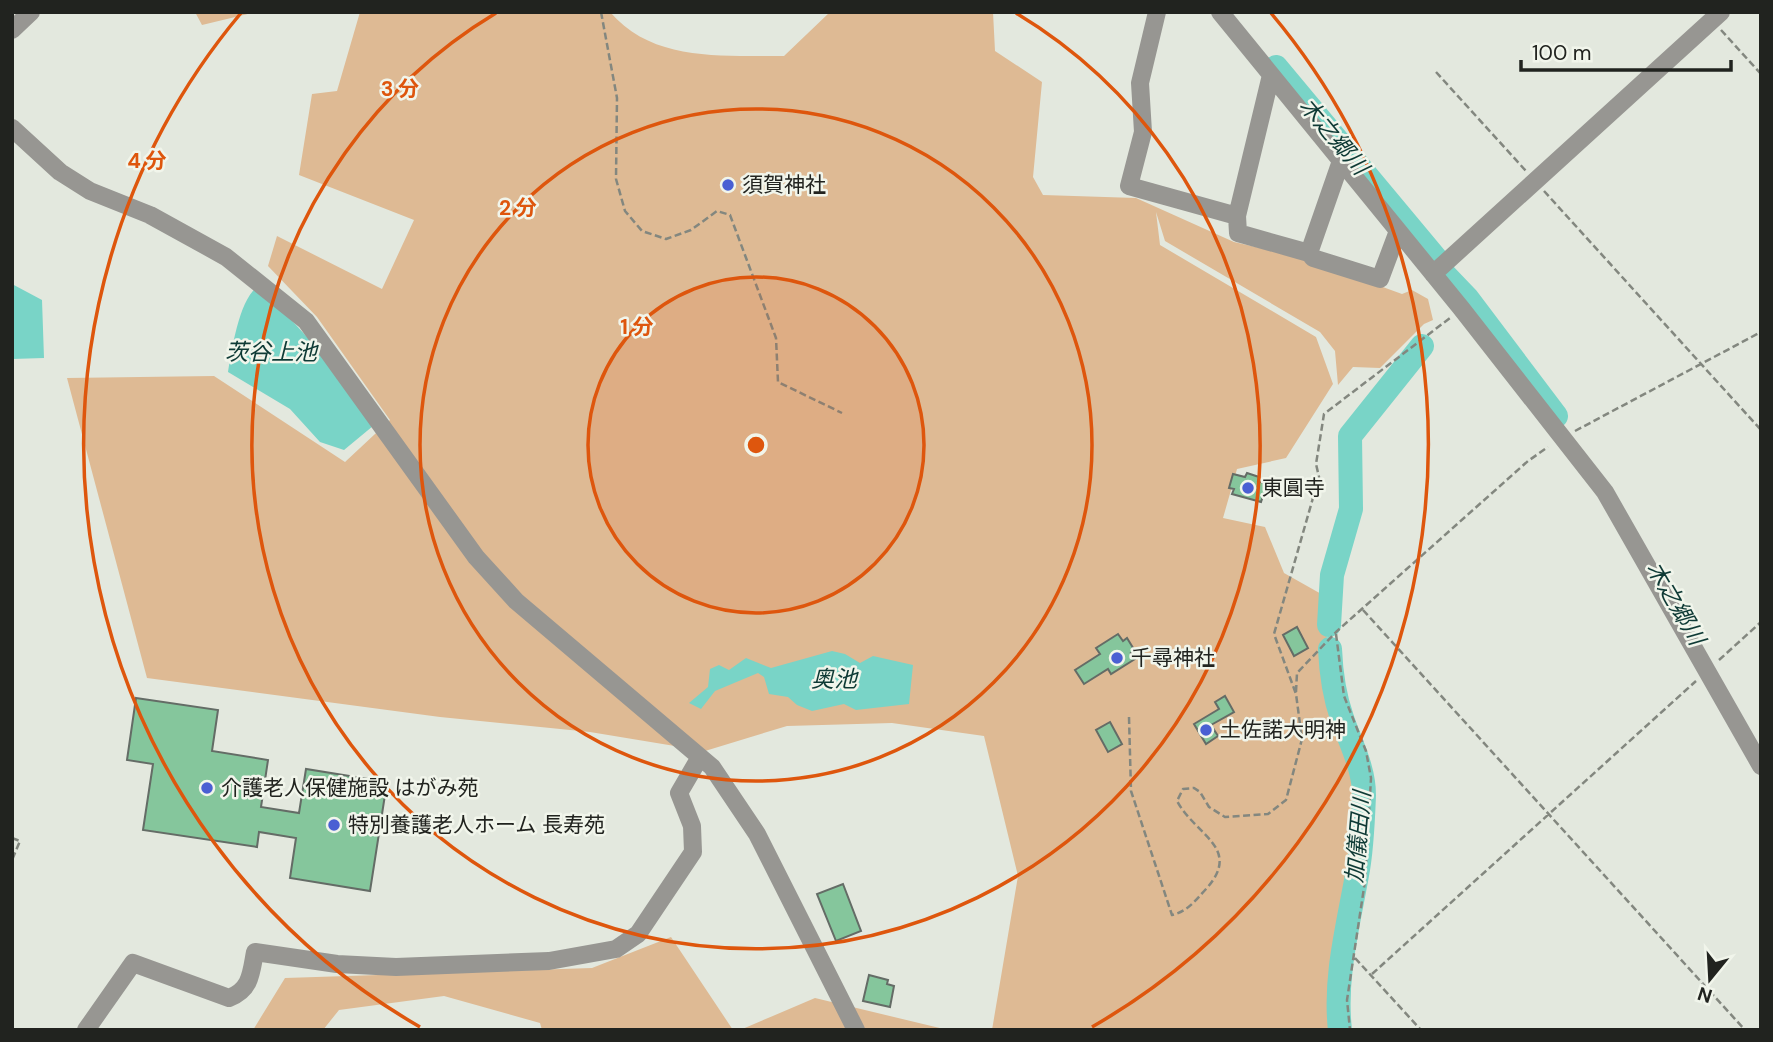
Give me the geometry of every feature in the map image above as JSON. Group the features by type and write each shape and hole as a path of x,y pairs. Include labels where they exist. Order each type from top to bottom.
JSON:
{"street":[{"path":"12,30 31,12"},
{"path":"1157,12 1140,83 1143,132 1129,186 1237,216"},
{"path":"1220,12 1564,436 1605,492 1761,766"},
{"path":"1433,274 1717,16"},
{"path":"1271,75 1237,216 1238,233 1309,253 1313,258 1380,279 1398,231"},
{"path":"12,128 60,172 90,191 150,215 226,257 306,321 477,557 516,601 616,675 699,757 739,803 856,1030"},
{"path":"1309,253 1341,161"},
{"path":"86,1030 133,963 229,998 240,994 249,985 255,952 337,964 396,967 549,961 616,949 638,934 693,852 692,826 679,793 699,757"}],"path":[{"path":"601,12 617,98 616,180 625,211 642,232 666,239 691,230 716,211 730,215 776,338 778,382 842,413"},
{"path":"1717,16 1761,74"},
{"path":"1436,72 1761,430"},
{"path":"1296,694 1275,634 1319,477 1316,464 1324,414 1461,308"},
{"path":"1129,717 1131,791 1172,915 1185,912 1214,880 1221,862 1218,848 1184,813 1177,801 1183,789 1194,788 1200,792 1209,807 1225,817 1268,814 1286,800 1302,739 1296,694 1297,673 1336,632 1528,461 1564,436 1761,332"},
{"path":"1363,610 1745,1030"},
{"path":"1372,974 1761,622"},
{"path":"1336,632 1344,696 1366,751 1371,778 1365,881 1347,1000 1350,1030"},
{"path":"12,838 20,841 12,860"},
{"path":"1353,956 1421,1030"}],"shaded area":[{"path":"195,12 256,12 202,25"},
{"path":"360,12 610,12 647,40 668,48 714,55 784,56 830,12 993,12 995,51 1042,82 1033,177 1043,195 1136,198 1234,242 1303,258 1402,294 1412,290 1428,299 1433,320 1424,324 1380,368 1353,367 1338,385 1335,351 1320,332 1165,241 1156,212 1160,245 1316,337 1333,384 1286,458 1237,469 1223,518 1265,527 1284,573 1323,595 1333,708 1351,769 1353,841 1327,1015 1329,1030 992,1030 1018,876 984,736 892,723 787,726 705,751 590,732 440,717 147,678 67,378 214,376 345,462 390,420 317,317 268,266 277,236 382,289 414,220 299,175 312,94 337,91"},
{"path":"671,937 733,1030 542,1030 540,1023 444,996 339,1010 323,1030 253,1030 285,978 592,968"},
{"path":"815,998 948,1030 740,1030"}],"water":[{"path":"12,284 42,300 44,358 12,359"},
{"name":"茨谷上池","path":"257,287 320,352 373,426 344,450 320,442 290,409 228,372 241,314 245,303"},
{"name":"奥池","path":"832,651 845,654 860,663 873,656 913,665 909,704 856,710 844,704 812,711 797,705 788,697 769,694 764,677 758,673 715,691 701,709 689,703 708,687 710,669 719,665 729,670 746,658 771,668"}],"building":[{"name":"東圓寺","path":"1247,473 1259,477 1258,481 1267,484 1261,502 1232,494 1234,489 1229,488 1233,474 1245,477"},
{"path":"1297,627 1308,648 1294,656 1283,635"},
{"name":"千尋神社","path":"1118,634 1123,641 1127,638 1135,651 1131,653 1135,659 1111,674 1108,669 1084,684 1075,670 1100,654 1096,648"},
{"path":"1225,696 1234,712 1211,725 1218,736 1206,744 1194,724 1219,709 1215,702"},
{"path":"136,698 218,710 212,751 268,760 261,807 299,813 306,769 387,782 370,891 290,878 296,838 259,832 257,847 143,830 153,764 127,760"},
{"path":"1110,722 1122,744 1108,752 1096,730"},
{"path":"843,884 861,931 836,941 817,894"},
{"path":"869,975 888,980 887,984 894,986 890,1007 863,1001"}],"waterway":[{"name":"木之郷川","path":"1276,67 1437,260"},
{"name":"木之郷川","path":"1444,274 1467,298 1556,416"},
{"name":"加儀田川","path":"1329,625 1332,575 1351,509 1350,436 1422,346"},
{"name":"加儀田川","path":"1330,649 1337,701 1359,765 1364,795 1360,856 1340,972 1340,1030"}],"place":[{"name":"須賀神社","path":"728,185"},
{"name":"東圓寺","path":"1248,488"},
{"name":"千尋神社","path":"1117,658"},
{"name":"土佐諾大明神","path":"1206,730"},
{"name":"介護老人保健施設 はがみ苑","path":"207,788"},
{"name":"特別養護老人ホーム 長寿苑","path":"334,825"}]}
